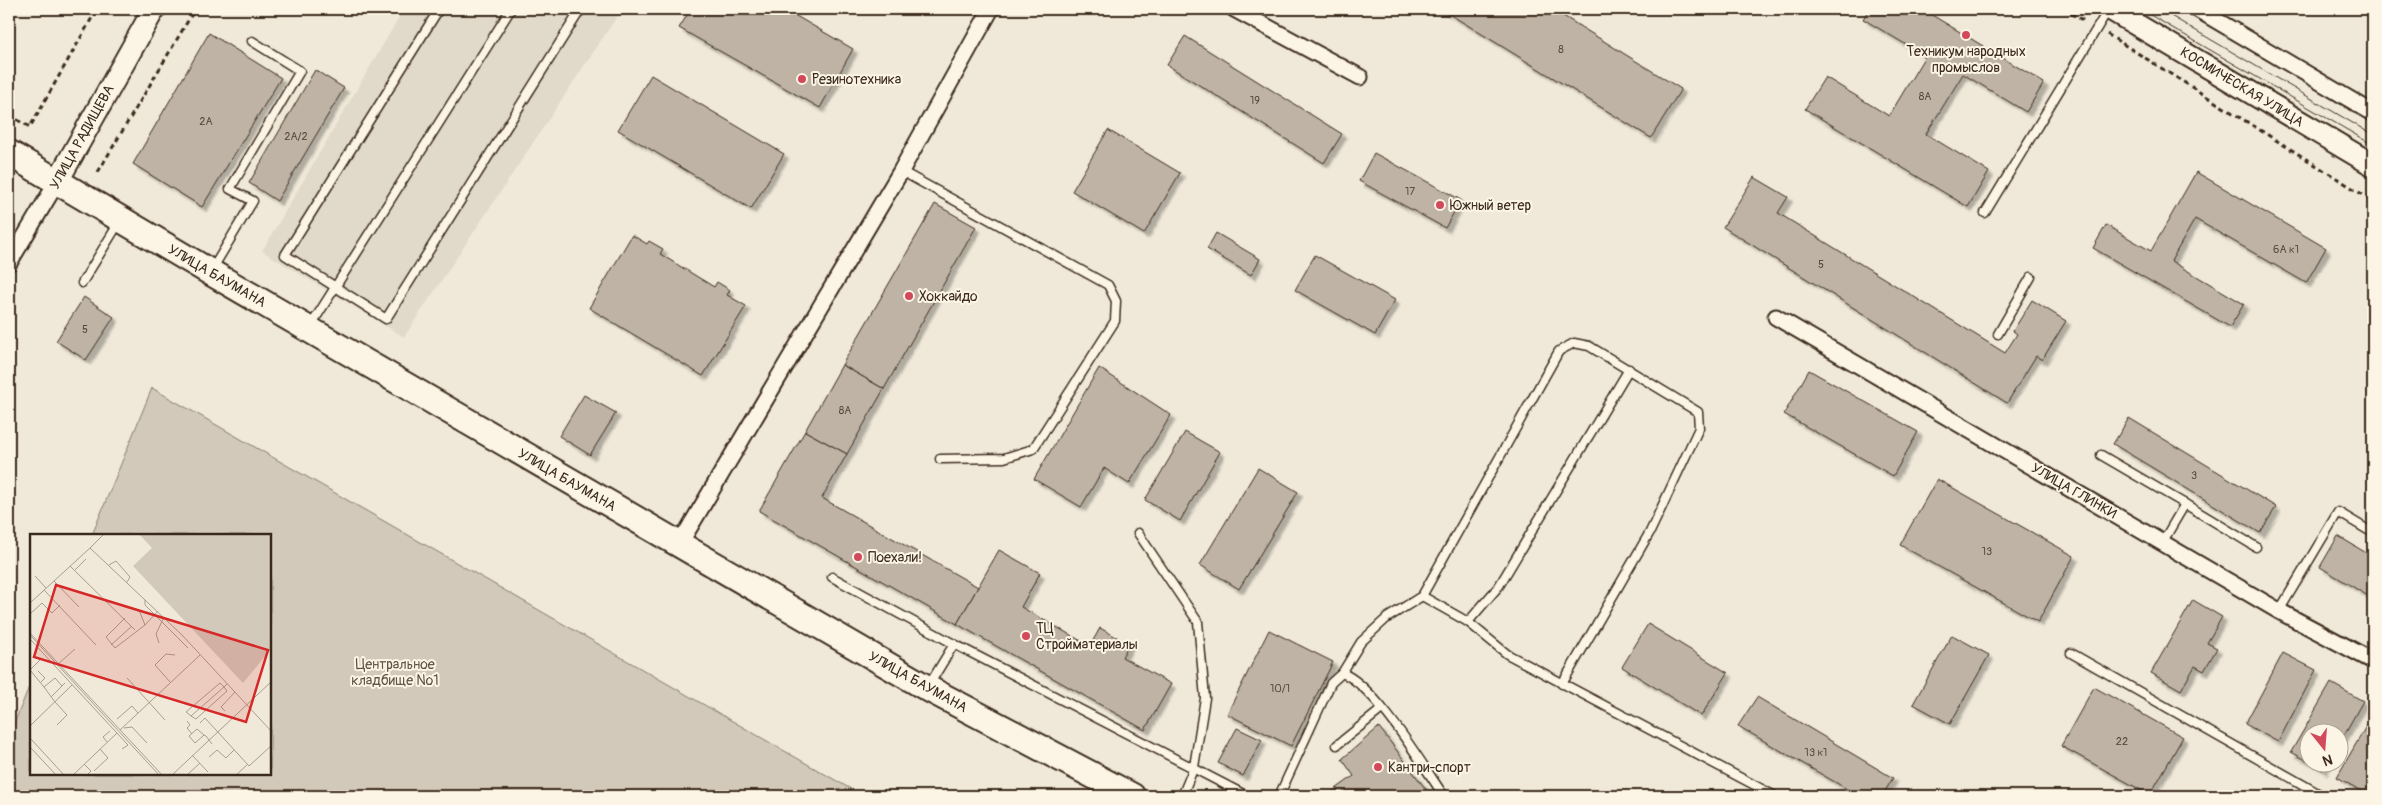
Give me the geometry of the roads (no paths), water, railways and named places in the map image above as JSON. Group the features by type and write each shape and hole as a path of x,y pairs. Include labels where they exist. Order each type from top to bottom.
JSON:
{"main road":[{"name":"УЛИЦА РАДИЩЕВА","path":"58,182 154,9"},
{"name":"КОСМИЧЕСКАЯ УЛИЦА","path":"2110,9 2373,165"},
{"name":"УЛИЦА БАУМАНА","path":"9,153 210,272 927,688 1132,796"}],"street":[{"path":"679,545 901,171 991,9"},
{"path":"1234,9 1360,78"},
{"path":"2197,9 2373,113"},
{"name":"УЛИЦА РАДИЩЕВА","path":"9,263 58,182"},
{"name":"УЛИЦА ГЛИНКИ","path":"1776,317 2279,611 2373,661"}],"lane":[{"path":"439,9 285,256 386,319 582,9"},
{"path":"309,328 511,9"},
{"path":"1985,213 2110,9"},
{"path":"210,272 253,201 230,189 300,71 252,41"},
{"path":"901,171 1108,285 1116,301 1115,321 1033,449 1004,458 940,459"},
{"path":"82,282 121,220"},
{"path":"1998,334 2032,277"},
{"path":"1279,796 1332,682 1342,673 1361,642 1387,618 1422,596 1559,351 1574,343 1589,346 1698,412 1699,428 1650,532 1562,684"},
{"path":"1468,622 1499,586 1629,369"},
{"path":"2101,455 2256,546"},
{"path":"2162,542 2185,504"},
{"path":"2279,611 2338,512 2373,533"},
{"path":"1138,533 1198,622 1205,698 1194,767 1182,796"},
{"path":"832,577 954,644 1247,796"},
{"path":"1422,596 1468,622 1506,654 1775,796"},
{"path":"927,688 954,644"},
{"path":"2071,653 2323,796"},
{"path":"1342,673 1352,677 1382,709 1444,796"},
{"path":"1337,745 1382,709"}],"tram line":[{"path":"2140,9 2373,145"},
{"path":"2159,9 2373,135"}],"place":[{"name":"Техникум народных промыслов","path":"1966,35"},
{"name":"Резинотехника","path":"802,79"},
{"name":"Южный ветер","path":"1440,205"},
{"name":"Хоккайдо","path":"909,296"},
{"name":"Поехали!","path":"858,557"},
{"name":"ТЦ Стройматериалы","path":"1026,636"},
{"name":"Кантри-спорт","path":"1378,767"}],"park label":[{"name":"Центральное кладбище №1","path":"395,672"}]}
